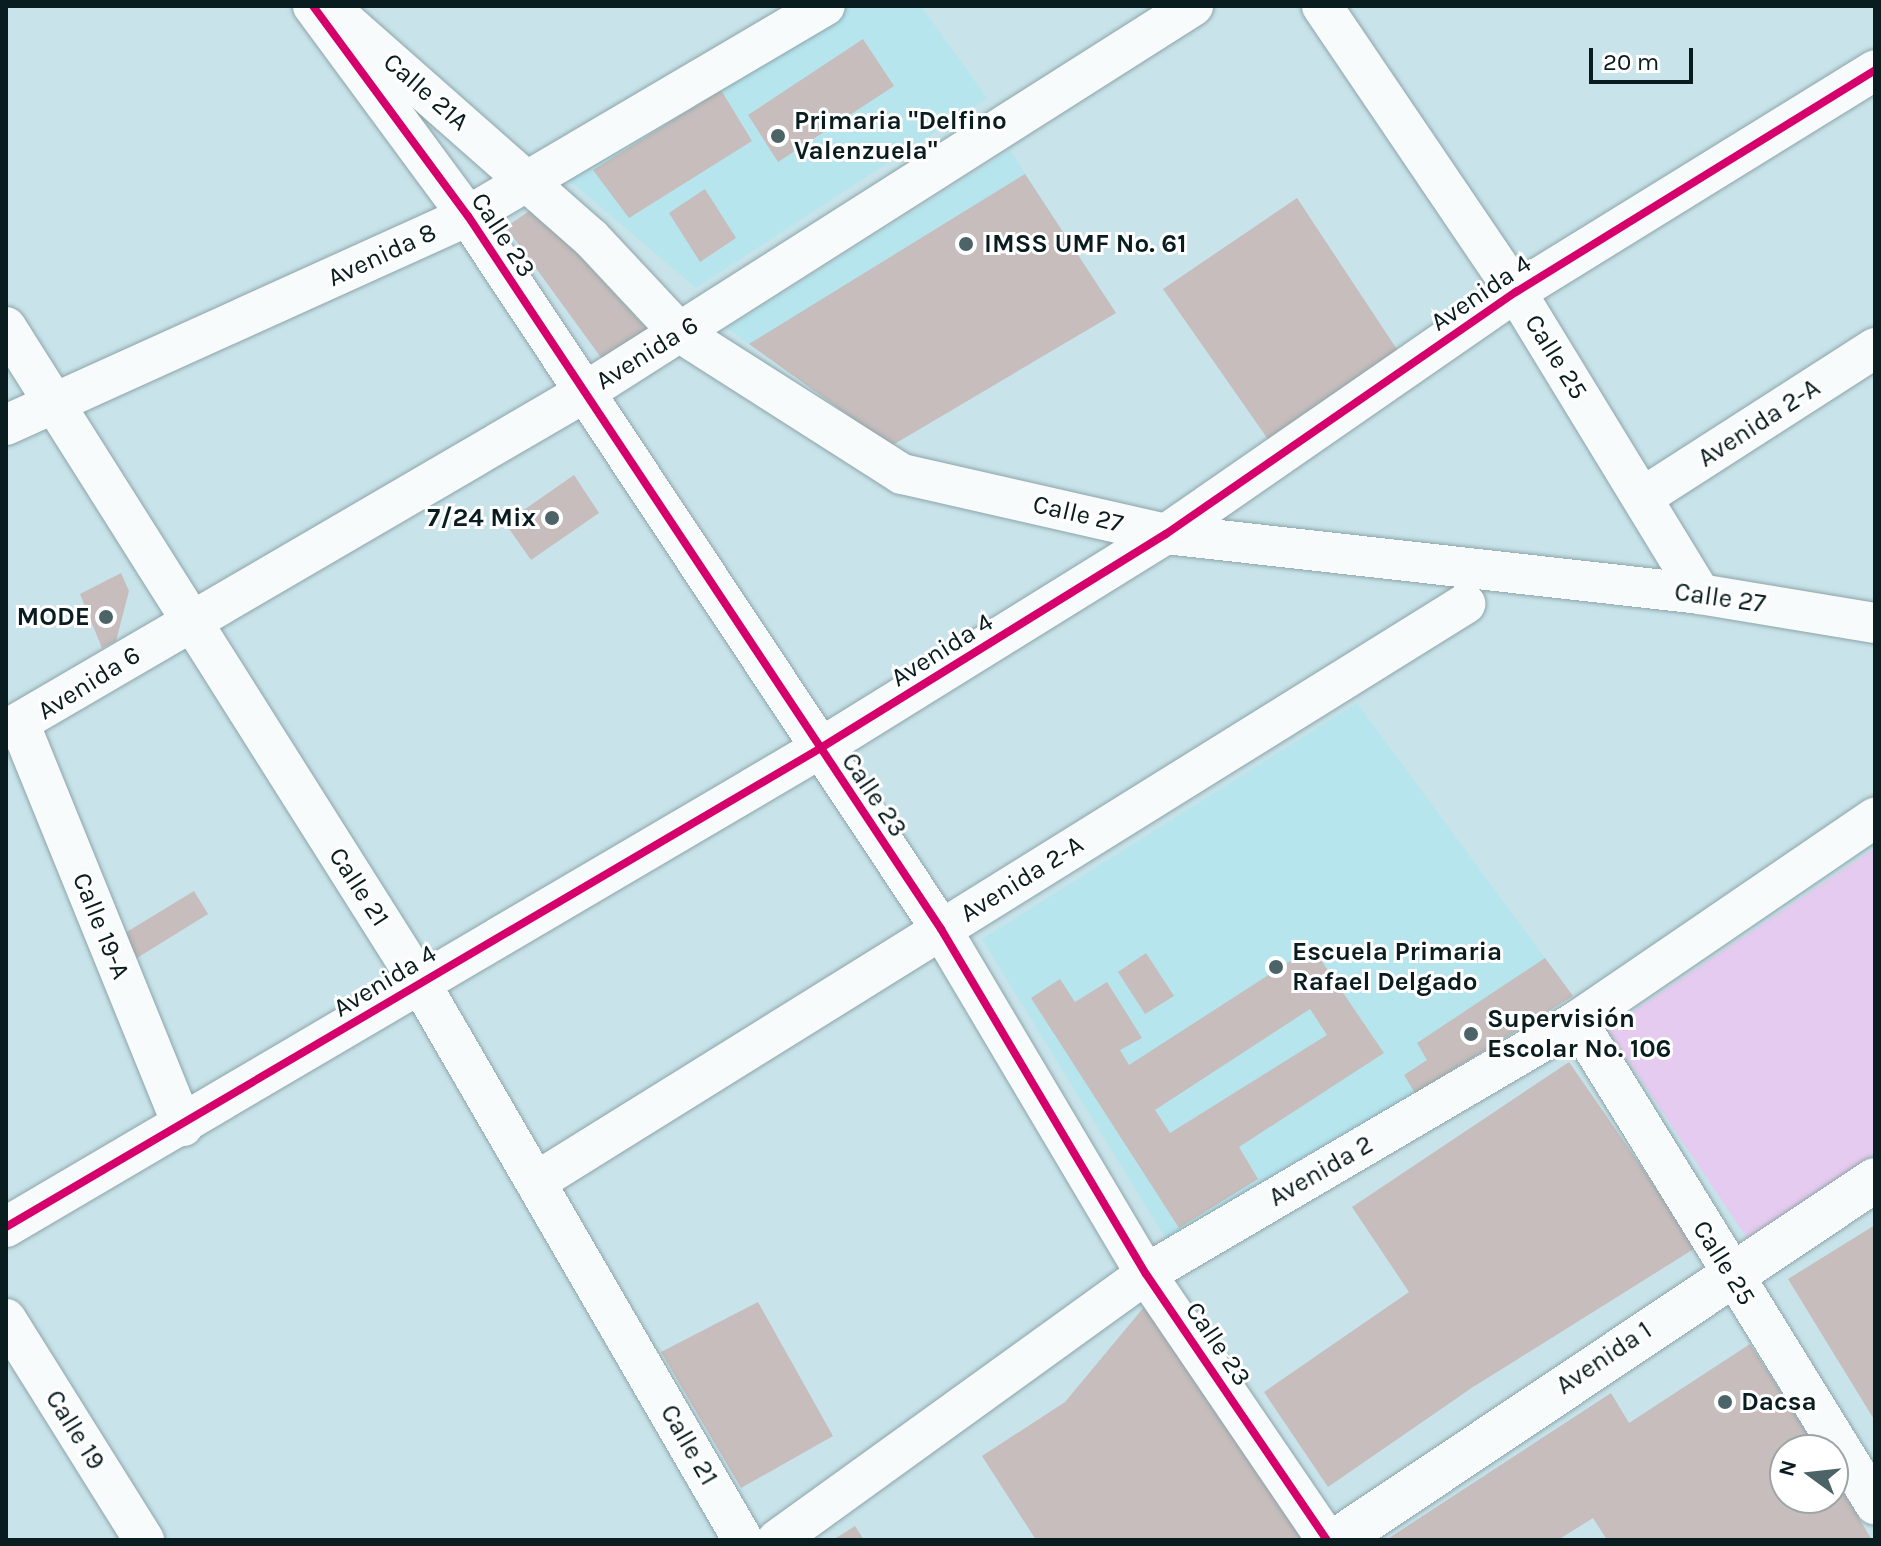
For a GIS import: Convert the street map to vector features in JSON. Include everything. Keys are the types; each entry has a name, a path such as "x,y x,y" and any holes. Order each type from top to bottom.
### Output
{"main road":[{"name":"Avenida 1","path":"1337,1540 1729,1273 1875,1180"}],"street":[{"name":"Calle 23","path":"313,6 468,216 582,394 941,929 1146,1274 1327,1540"},
{"name":"Calle 21A","path":"327,6 526,179"},
{"name":"Avenida 8","path":"6,425 468,216 526,179 825,6"},
{"name":"Avenida 6","path":"13,727 189,621 582,394 1193,6"},
{"name":"Calle 25","path":"1322,6 1516,292 1700,594"},
{"name":"Avenida 4","path":"6,1227 183,1126 819,749 1166,534 1516,292 1875,70"},
{"name":"Calle 27","path":"526,179 591,238 679,332 902,474 1166,534 1700,594 1875,623"},
{"name":"Calle 21","path":"6,327 52,406 420,983 539,1180 743,1540"},
{"name":"Avenida 2-A","path":"1643,497 1875,348"},
{"name":"Avenida 2-A","path":"539,1180 1465,604"},
{"name":"Calle 19-A","path":"13,727 183,1126"},
{"name":"Avenida 2","path":"777,1540 1146,1274 1577,1021 1875,818"},
{"name":"Calle 25","path":"1577,1021 1729,1273 1875,1504"},
{"name":"Calle 19","path":"6,1319 144,1540"}],"shaded area":[{"name":"Primaria \"Delfino Valenzuela\"","path":"851,6 921,6 987,98 696,288 563,175"},
{"name":"IMSS UMF No. 61","path":"1010,150 1116,313 891,446 727,328"},
{"name":"Escuela Primaria Rafael Delgado","path":"1357,703 1573,996 1169,1244 982,939"},
{"path":"1875,848 1875,1154 1747,1238 1607,1029"}],"building":[{"path":"863,39 894,86 778,162 748,115"},
{"path":"721,90 752,141 629,218 593,170"},
{"name":"IMSS UMF No. 61","path":"1025,174 1116,313 891,446 749,344"},
{"path":"705,189 736,238 700,262 669,213"},
{"path":"1297,198 1402,357 1272,445 1163,289"},
{"path":"535,207 649,331 605,363 506,227"},
{"name":"7/24 Mix","path":"574,475 599,513 531,560 505,523"},
{"name":"MODE","path":"121,573 129,591 116,641 102,648 80,594"},
{"path":"194,891 208,914 137,958 125,933"},
{"path":"1312,947 1384,1053 1239,1147 1258,1179 1179,1228 1031,998 1060,979 1075,1002 1107,982 1142,1038 1120,1050 1129,1065","holes":["1310,1009 1327,1035 1170,1133 1155,1110"]},
{"path":"1146,953 1174,996 1145,1014 1118,972"},
{"name":"Supervisión Escolar No. 106","path":"1545,958 1573,996 1415,1093 1404,1075 1427,1060 1417,1043"},
{"path":"1569,1062 1697,1247 1473,1387 1328,1487 1264,1392 1409,1292 1352,1207"},
{"path":"1875,1225 1875,1421 1788,1279"},
{"path":"1149,1301 1304,1540 1036,1540 982,1456 1065,1402"},
{"path":"758,1302 833,1436 741,1488 661,1352"},
{"path":"1750,1344 1809,1434 1769,1434 1769,1514 1849,1514 1849,1501 1872,1540 1607,1540 1593,1518 1558,1540 1386,1540 1611,1393 1629,1423"},
{"path":"855,1526 864,1540 833,1540"}],"cycle path":[{"path":"313,6 468,216 941,929 1146,1274 1327,1540"},
{"path":"6,1227 819,749 1166,534 1516,292 1875,70"}],"place":[{"name":"Primaria \"Delfino Valenzuela\"","path":"778,136"},
{"name":"IMSS UMF No. 61","path":"966,244"},
{"name":"7/24 Mix","path":"552,518"},
{"name":"MODE","path":"106,617"},
{"name":"Escuela Primaria Rafael Delgado","path":"1276,967"},
{"name":"Supervisión Escolar No. 106","path":"1471,1034"},
{"name":"Dacsa","path":"1725,1402"}]}
